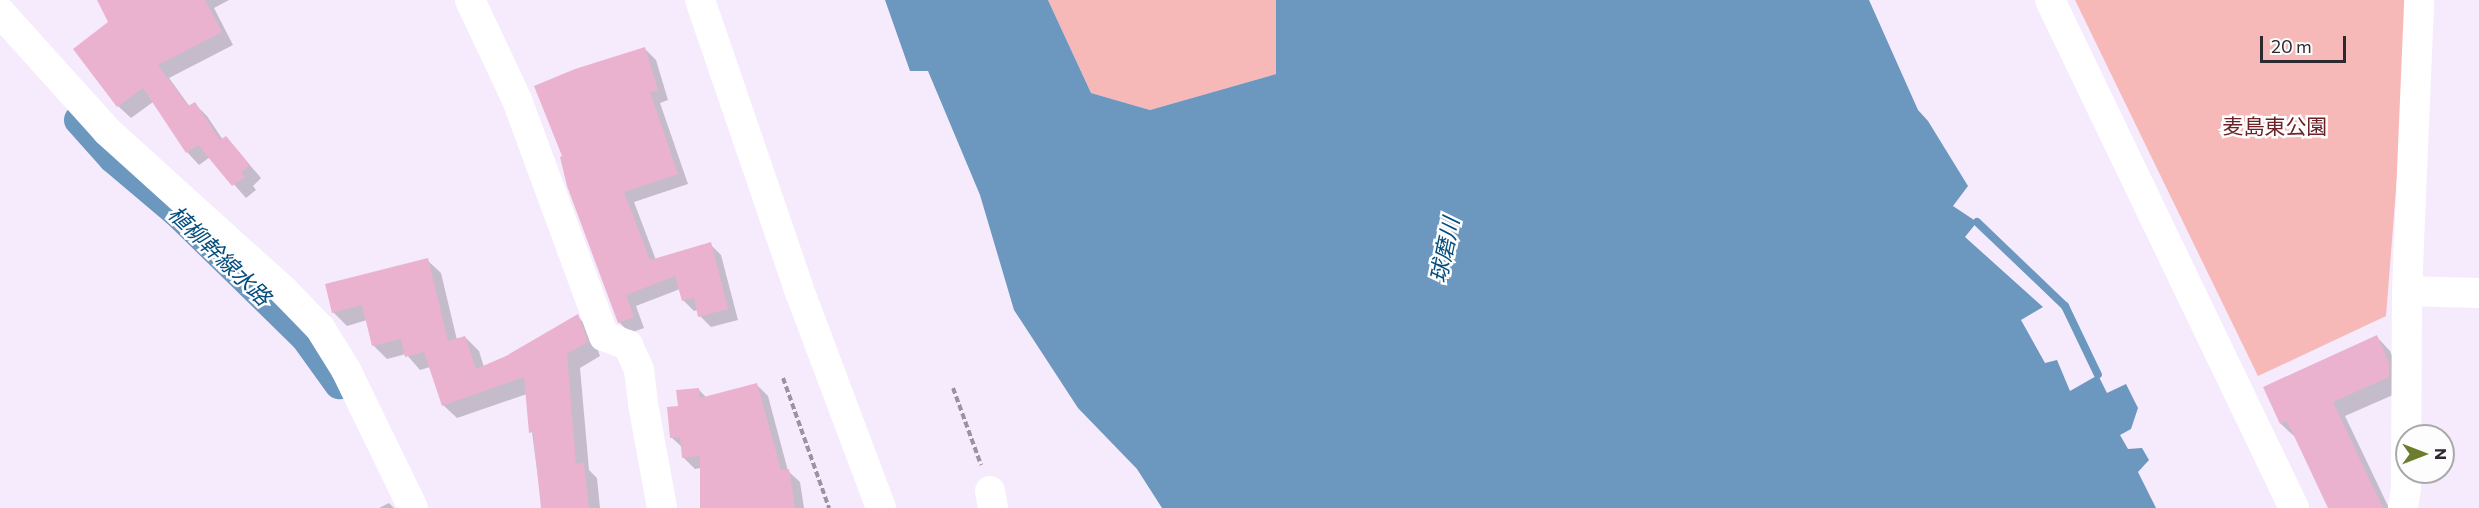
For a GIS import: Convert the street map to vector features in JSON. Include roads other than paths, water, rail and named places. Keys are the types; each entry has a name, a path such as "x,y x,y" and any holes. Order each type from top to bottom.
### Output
{"street":[{"path":"470,0 517,100 604,336 628,345 639,370 662,508"},
{"path":"700,0 798,287 881,508"},
{"path":"2050,0 2225,360 2294,508"},
{"path":"2403,508 2406,488 2407,291 2419,0"},
{"path":"0,12 107,131 284,291 320,328 346,370 413,508"},
{"path":"2407,291 2479,293"}],"water":[{"name":"球磨川","path":"885,0 1048,0 1091,93 1150,110 1276,74 1276,0 1869,0 1918,110 1928,121 1968,186 1953,206 1977,222 1965,237 2043,307 2021,320 2045,363 2057,360 2070,391 2098,375 2107,393 2126,384 2138,408 2131,429 2120,435 2128,449 2142,448 2149,460 2138,472 2156,508 1162,508 1137,469 1078,408 1014,310 980,195 928,71 910,71"}],"waterway":[{"name":"植柳幹線水路","path":"79,120 113,158 177,212 306,338 339,384"},
{"path":"1977,222 2065,306 2098,375"}],"park label":[{"name":"麦島東公園","path":"2275,126"}]}
